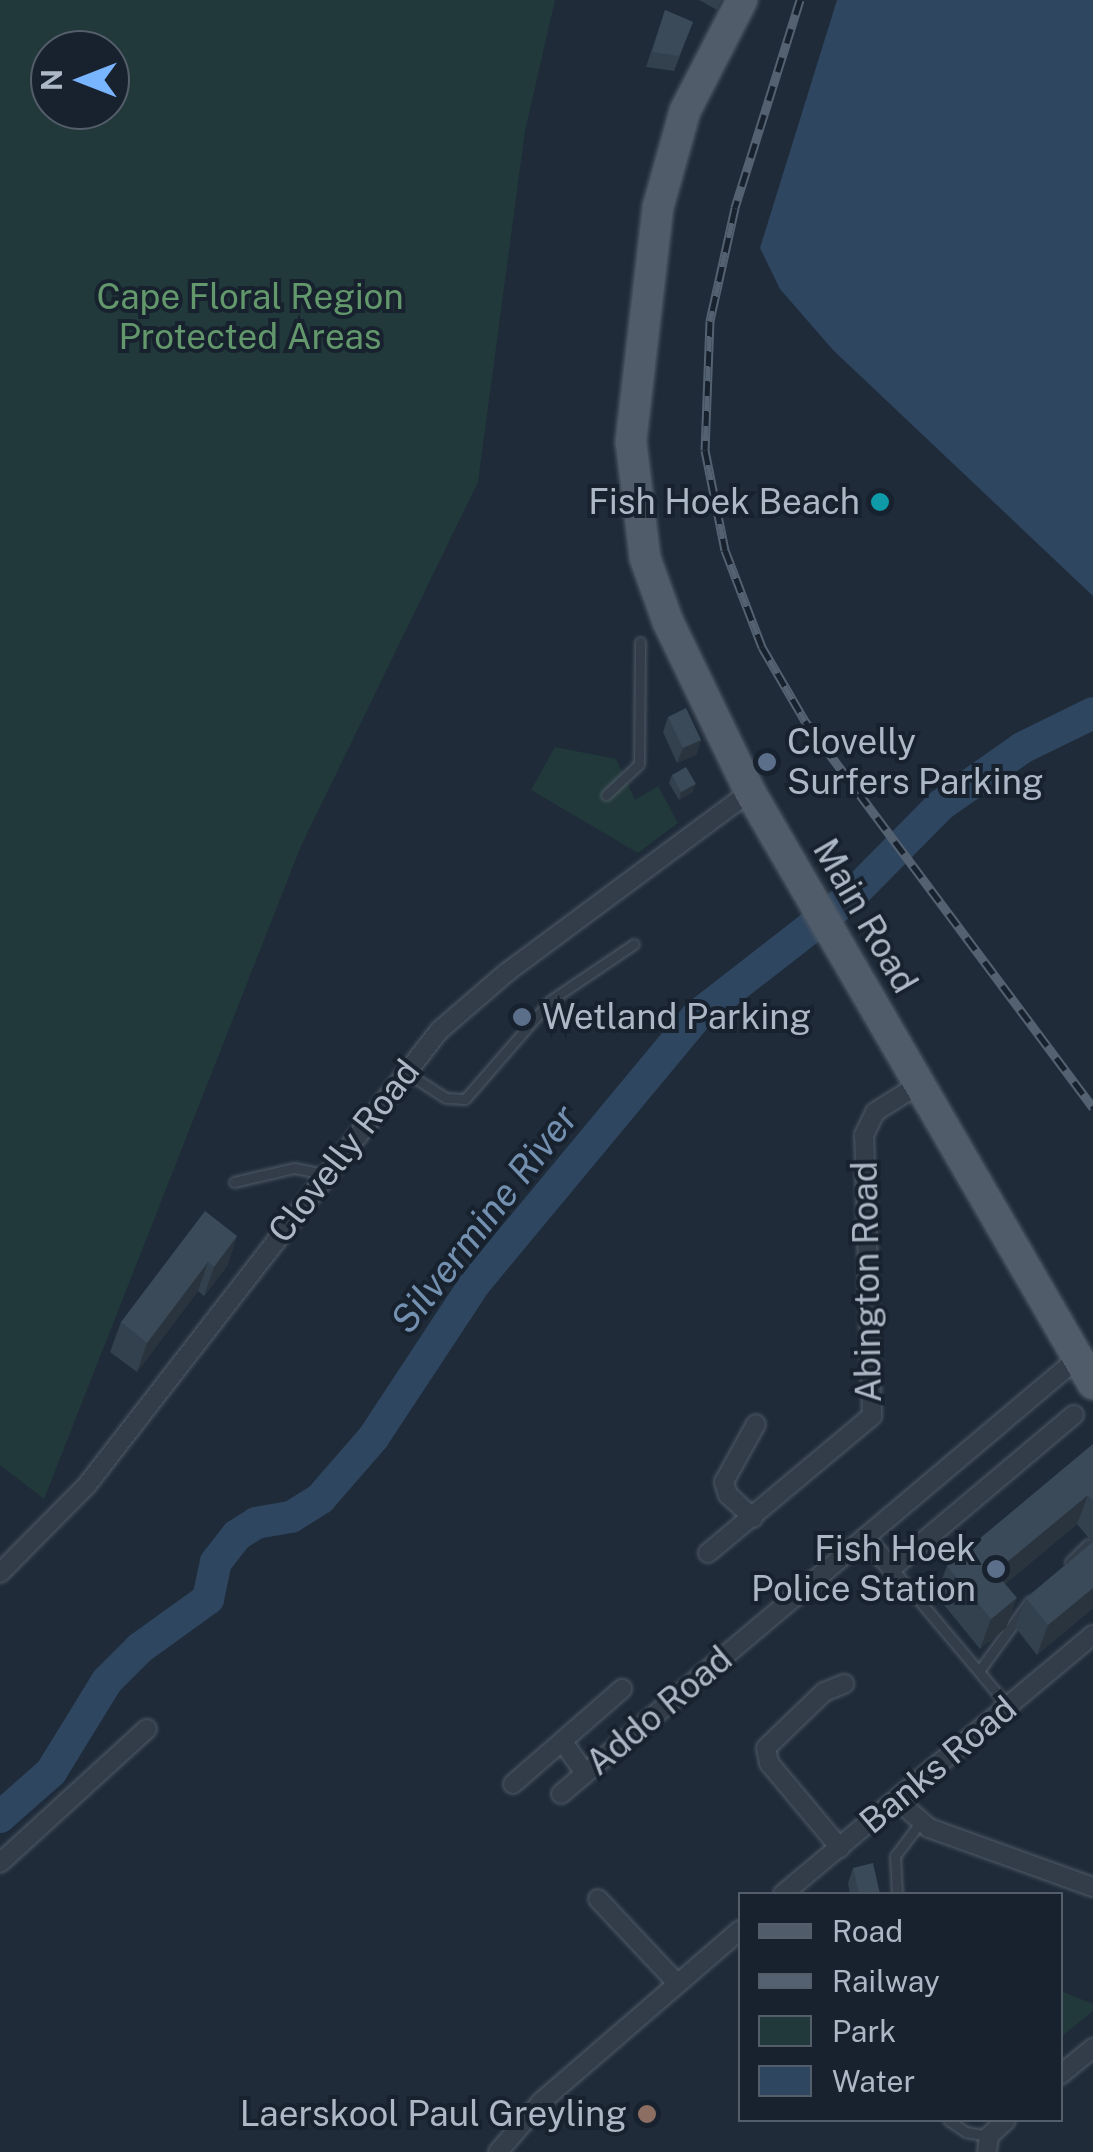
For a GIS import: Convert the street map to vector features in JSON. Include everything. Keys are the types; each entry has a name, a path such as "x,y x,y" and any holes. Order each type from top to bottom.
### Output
{"main road":[{"name":"Main Road","path":"742,0 685,111 665,171 630,442 636,516 651,578 750,792 1086,1371"}],"street":[{"name":"Clovelly Road","path":"0,1573 87,1485 404,1071 506,973 750,792"},
{"name":"Abington Road","path":"753,1518 852,1438 873,1411 864,1135 875,1112 918,1085"},
{"name":"Addo Road","path":"561,1794 864,1538 1086,1371"},
{"path":"864,1538 892,1568 1074,1415"},
{"path":"708,1554 753,1518 728,1496 724,1482 756,1424"},
{"name":"Banks Road","path":"785,1892 1093,1634"},
{"path":"840,1848 769,1763 766,1748 824,1692 844,1684"},
{"path":"513,1784 622,1689"},
{"path":"0,1863 147,1729"},
{"path":"562,1742 585,1773"},
{"path":"897,1800 920,1823 1093,1887"},
{"path":"598,1899 677,1983"},
{"path":"498,2152 542,2100 738,1932"},
{"path":"1063,2072 1093,2048"},
{"path":"988,2144 1004,2122"}],"lane":[{"path":"606,795 639,764 640,642"},
{"path":"404,1071 446,1098 465,1099 552,1000 634,944"},
{"path":"234,1182 294,1168 326,1174"},
{"path":"1064,1568 1088,1544"},
{"path":"892,1568 1008,1706"},
{"path":"978,1670 1014,1616 1040,1590"},
{"path":"897,1892 895,1856 920,1823"},
{"path":"951,2122 988,2144"}],"green space":[{"name":"Cape Floral Region Protected Areas","path":"0,0 555,0 525,131 478,482 301,846 44,1499 0,1465"},
{"path":"555,747 616,759 635,800 658,786 678,823 638,853 531,790"},
{"path":"1063,1992 1093,2004 1093,2011 1063,2035"}],"water":[{"path":"837,0 1093,0 1093,596 833,350 780,289 760,248"}],"building":[{"path":"665,10 693,22 679,56 652,52"},
{"path":"686,708 701,740 683,748 668,717"},
{"path":"686,767 696,784 681,792 672,775"},
{"path":"205,1211 237,1236 214,1267 208,1262 147,1343 121,1322"},
{"path":"1093,1444 1093,1501 1088,1495 995,1572 1017,1598 991,1619 947,1566"},
{"path":"1093,1542 1093,1588 1048,1625 1026,1598"},
{"path":"873,1863 880,1892 859,1892 853,1868"}],"waterway":[{"name":"Silvermine River","path":"0,1817 51,1772 107,1681 140,1648 208,1599 216,1562 237,1535 256,1523 291,1517 320,1499 373,1438 476,1282 697,1016 850,897 941,805 1022,748 1093,713"}],"railway":[{"path":"800,0 735,208 710,321 705,450 725,550 762,647 805,721 1093,1108"}],"place":[{"name":"Fish Hoek Beach","path":"880,502"},
{"name":"Clovelly Surfers Parking","path":"767,762"},
{"name":"Wetland Parking","path":"522,1017"},
{"name":"Fish Hoek Police Station","path":"996,1569"},
{"name":"Laerskool Paul Greyling","path":"647,2114"}]}
